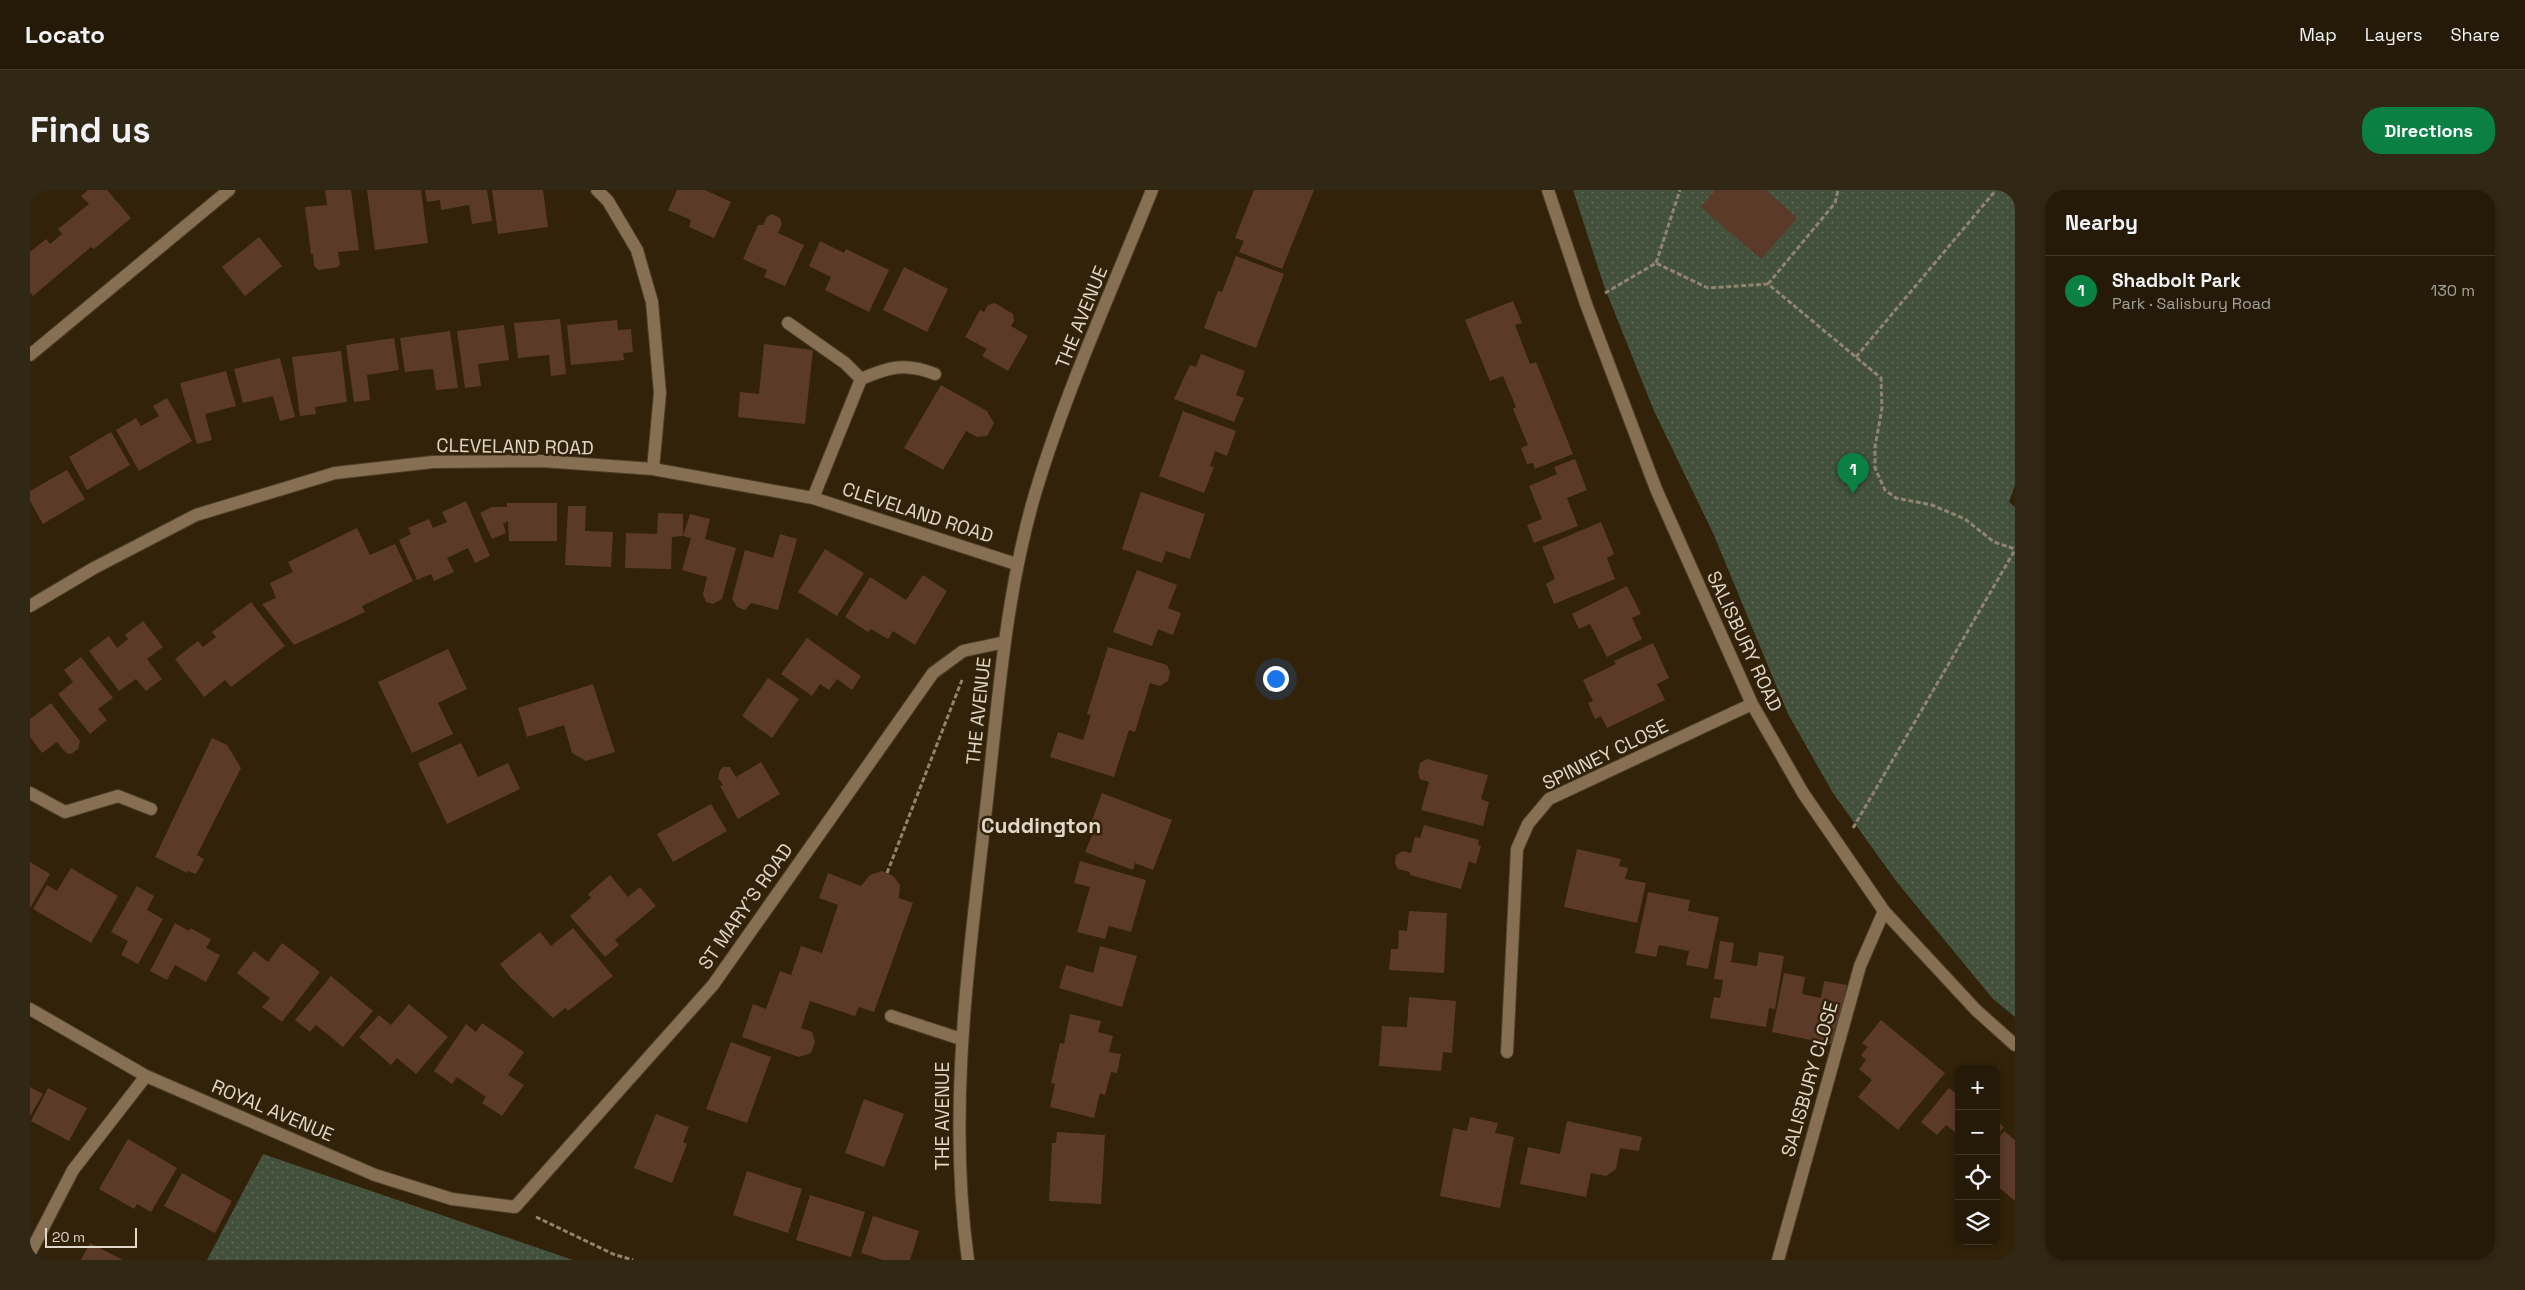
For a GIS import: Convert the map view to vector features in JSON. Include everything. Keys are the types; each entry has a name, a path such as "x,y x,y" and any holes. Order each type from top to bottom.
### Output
{"street":[{"path":"30,355 229,190"},
{"path":"597,190 608,201 637,250 652,302 660,393 653,469"},
{"name":"THE AVENUE","path":"968,1260 962,1221 959,1109 960,1039 1005,642 1016,564 1036,492 1062,414 1152,190"},
{"name":"SALISBURY ROAD","path":"1548,190 1586,304 1656,489 1752,704 1803,792 1884,911 1976,1010 2015,1045"},
{"path":"788,323 845,363 861,379"},
{"path":"813,498 861,379 890,367 923,370 934,374"},
{"name":"CLEVELAND ROAD","path":"30,606 94,568 196,515 335,473 433,462 542,461 653,469 813,498 1016,564"},
{"name":"ST MARY'S ROAD","path":"515,1207 713,984 933,673 963,651 1005,642"},
{"name":"SPINNEY CLOSE","path":"1507,1052 1517,849 1528,824 1549,799 1752,704"},
{"path":"30,793 65,812 118,796 151,810"},
{"name":"SALISBURY CLOSE","path":"1778,1260 1860,966 1884,911"},
{"name":"ROYAL AVENUE","path":"30,1009 146,1076 375,1175 452,1199 515,1207"},
{"path":"891,1016 960,1039"},
{"path":"30,1253 73,1170 146,1076"}],"path":[{"path":"1586,304 1656,263 1680,190"},
{"path":"1768,284 1834,203 1838,190"},
{"path":"1856,357 1996,190"},
{"path":"1656,263 1708,288 1768,284 1881,378 1882,408 1875,447 1875,468 1885,490 1896,498 1932,505 1965,519 1994,542 2015,549 1842,848"},
{"path":"887,873 967,670 972,649"},
{"path":"515,1207 613,1254 633,1260"}],"green space":[{"path":"1573,190 2015,190 2015,485 2009,502 2015,507 2015,1017 1993,999 1896,881 1833,793 1788,714 1713,533 1654,411 1604,286"},
{"path":"263,1154 573,1260 207,1260"}],"building":[{"path":"88,190 107,190 131,218 94,249 91,247 33,296 30,292 30,252 46,239 50,244 62,234 58,229 89,204 81,196"},
{"path":"325,190 351,190 359,250 338,252 340,264 338,267 319,270 314,266 313,254 311,254 305,207 327,205"},
{"path":"367,190 421,190 428,243 375,250"},
{"path":"425,190 487,190 492,221 472,224 469,205 441,210 440,200 427,202"},
{"path":"492,190 543,190 548,227 498,234"},
{"path":"677,190 705,190 731,202 714,238 689,227 691,220 668,210"},
{"path":"1254,190 1314,190 1282,269 1239,252 1244,241 1235,238"},
{"path":"1712,190 1766,190 1797,218 1761,259 1701,207 1714,191"},
{"path":"772,214 780,218 782,224 778,233 804,245 785,286 764,277 767,270 743,259 758,225 763,225 767,217"},
{"path":"259,237 282,266 245,296 222,267"},
{"path":"820,241 844,253 846,249 889,270 869,312 825,290 831,277 809,266"},
{"path":"1236,256 1284,274 1256,348 1204,328 1218,291 1222,292"},
{"path":"904,267 948,289 927,332 883,310"},
{"path":"1513,301 1522,323 1515,325 1530,364 1536,362 1573,454 1535,469 1533,463 1527,464 1521,448 1528,445 1513,409 1516,407 1503,376 1490,381 1465,320"},
{"path":"995,303 1013,314 1014,321 1011,326 1028,336 1008,371 982,356 987,349 965,337 980,310 984,312 988,305"},
{"path":"560,319 566,374 551,376 549,355 518,358 514,323"},
{"path":"617,320 618,330 631,329 633,352 623,353 624,360 571,365 567,325"},
{"path":"504,325 509,360 478,364 481,386 465,388 457,331"},
{"path":"450,331 458,388 436,390 433,369 405,372 400,338"},
{"path":"394,338 399,370 367,375 370,400 354,402 346,345"},
{"path":"764,344 813,350 805,424 738,417 740,392 759,394"},
{"path":"341,351 347,402 315,407 316,414 300,416 292,357"},
{"path":"1201,354 1245,371 1236,395 1244,398 1234,422 1174,399 1190,365 1196,367"},
{"path":"280,358 295,417 280,421 273,396 243,403 234,369"},
{"path":"226,371 236,406 205,414 212,440 197,444 180,383"},
{"path":"941,385 987,411 994,423 987,436 977,437 966,431 943,470 904,448"},
{"path":"167,398 192,441 139,471 116,430 136,418 141,426 159,416 153,406"},
{"path":"1183,411 1236,431 1227,456 1215,451 1210,466 1214,467 1204,493 1159,476"},
{"path":"111,432 130,465 87,490 69,457"},
{"path":"1575,459 1587,490 1567,498 1578,526 1534,543 1527,525 1542,519 1529,486 1557,474 1554,467"},
{"path":"67,470 85,499 43,524 30,501 30,491"},
{"path":"1141,492 1205,514 1190,559 1166,551 1162,563 1122,549"},
{"path":"466,501 490,556 475,563 468,548 447,558 454,572 434,581 431,574 417,580 399,540 411,534 408,528 429,519 433,528 447,522 442,512"},
{"path":"507,503 557,503 557,541 509,541 508,521 503,524 506,533 492,539 480,513 492,507 507,507"},
{"path":"568,506 586,506 585,531 613,532 611,567 565,565"},
{"path":"658,513 683,514 683,536 672,537 671,569 625,568 626,533 657,534"},
{"path":"690,514 710,519 705,539 736,548 722,599 713,604 706,602 703,594 707,577 682,570 691,538 683,536"},
{"path":"1601,522 1614,554 1607,558 1615,579 1554,604 1546,584 1555,579 1542,547"},
{"path":"357,528 370,555 395,544 413,581 362,606 365,612 294,645 262,604 276,598 270,583 293,572 288,562"},
{"path":"780,534 797,539 778,610 751,603 745,610 737,607 732,599 745,550 773,558"},
{"path":"825,549 864,573 837,616 798,592"},
{"path":"1137,570 1177,585 1168,608 1181,613 1173,635 1158,629 1152,646 1113,632"},
{"path":"923,575 947,591 915,645 893,631 888,639 871,629 868,632 845,617 870,577 906,600"},
{"path":"1627,586 1641,614 1632,618 1642,639 1607,657 1590,624 1579,629 1572,614"},
{"path":"251,602 285,646 231,687 225,680 204,697 175,659 198,641 203,647 216,637 212,632"},
{"path":"143,621 163,647 147,659 162,679 146,691 136,679 119,691 89,651 109,636 117,648 128,639 125,635"},
{"path":"807,638 861,676 852,690 837,679 829,690 820,684 812,696 781,674"},
{"path":"1653,643 1669,678 1657,684 1665,700 1607,728 1601,716 1595,719 1588,703 1593,701 1583,680 1616,664 1614,661"},
{"path":"1108,647 1167,665 1170,672 1168,681 1160,686 1150,683 1135,732 1129,730 1114,777 1050,757 1058,732 1083,740 1091,715 1087,714"},
{"path":"448,649 467,689 438,703 453,734 412,753 378,682"},
{"path":"81,657 113,698 98,709 107,720 90,734 58,694 73,682 64,670"},
{"path":"768,678 799,699 772,738 742,716"},
{"path":"593,684 615,752 586,761 572,753 564,725 527,737 518,708"},
{"path":"51,703 80,741 78,749 71,754 66,753 57,742 42,753 30,737 30,719"},
{"path":"212,738 227,745 241,768 197,855 204,859 196,874 188,871 187,873 155,857"},
{"path":"461,743 478,777 508,763 520,789 447,824 418,763"},
{"path":"1427,759 1488,775 1481,799 1489,802 1483,826 1421,810 1429,782 1420,779 1418,773 1420,763"},
{"path":"761,762 780,794 738,819 720,786 723,785 718,778 720,770 723,767 730,767 736,777"},
{"path":"1102,793 1172,820 1153,870 1135,863 1133,870 1085,852 1093,833 1088,831"},
{"path":"711,804 727,831 673,862 657,834"},
{"path":"1424,825 1479,840 1478,845 1481,846 1476,864 1469,861 1461,889 1410,875 1410,872 1398,869 1395,863 1396,855 1403,851 1411,853 1415,837 1420,838"},
{"path":"1577,849 1621,859 1619,866 1628,868 1625,879 1646,883 1637,923 1564,907"},
{"path":"1080,861 1146,880 1131,932 1109,926 1105,939 1077,932 1090,887 1074,883"},
{"path":"30,862 50,874 30,908"},
{"path":"71,868 118,896 91,943 33,909 47,885 57,891"},
{"path":"882,871 893,876 900,885 899,898 913,903 874,1012 859,1007 855,1016 810,1001 801,1028 812,1032 815,1042 811,1053 799,1057 742,1037 753,1004 766,1009 780,971 791,975 801,946 822,953 838,905 819,898 828,873 861,886 870,875"},
{"path":"610,875 628,897 640,887 656,906 615,940 619,945 605,957 570,916 591,898 588,894"},
{"path":"137,886 154,896 147,910 163,919 138,964 121,955 128,941 111,932"},
{"path":"1648,892 1690,900 1688,911 1719,917 1708,969 1686,965 1689,951 1659,945 1656,957 1635,953"},
{"path":"1409,911 1447,913 1444,973 1389,970 1391,949 1398,949 1399,930 1407,931"},
{"path":"175,923 189,931 190,928 211,939 206,948 220,955 206,982 175,965 167,980 150,971"},
{"path":"573,928 613,976 568,1011 565,1008 553,1018 511,978 500,964 540,932 551,946"},
{"path":"1720,941 1734,943 1731,962 1757,966 1759,952 1784,956 1775,1009 1769,1008 1766,1027 1710,1018 1714,997 1720,998 1723,980 1714,979"},
{"path":"282,943 320,972 282,1022 262,1007 270,998 237,973 254,951 268,962"},
{"path":"1100,946 1137,956 1122,1007 1059,988 1066,965 1093,973"},
{"path":"1784,973 1805,977 1802,994 1821,998 1824,981 1847,985 1835,1045 1772,1032"},
{"path":"331,976 373,1011 343,1047 316,1025 310,1032 295,1020"},
{"path":"1409,997 1456,1001 1452,1053 1443,1052 1441,1071 1379,1066 1382,1026 1407,1027"},
{"path":"409,1004 448,1037 416,1074 397,1058 391,1065 359,1037 379,1015 391,1025"},
{"path":"1070,1014 1101,1021 1098,1032 1113,1036 1109,1052 1121,1054 1117,1073 1111,1072 1105,1095 1100,1093 1094,1118 1050,1107 1055,1084 1051,1083 1060,1043 1064,1044"},
{"path":"1881,1020 1945,1073 1898,1130 1858,1097 1872,1080 1859,1069 1866,1060 1861,1055 1868,1047 1862,1043"},
{"path":"482,1023 524,1052 508,1075 524,1085 502,1116 482,1103 486,1097 457,1077 452,1084 434,1071 466,1024 476,1032"},
{"path":"731,1042 771,1057 747,1123 706,1109"},
{"path":"30,1087 43,1094 30,1116"},
{"path":"48,1088 87,1108 69,1141 31,1121"},
{"path":"1949,1088 1955,1093 1955,1132 1946,1125 1937,1135 1921,1122"},
{"path":"864,1099 904,1114 884,1167 845,1153"},
{"path":"656,1114 689,1127 683,1142 687,1144 672,1183 634,1168"},
{"path":"1470,1117 1498,1123 1495,1133 1514,1137 1500,1208 1440,1196 1453,1128 1467,1131"},
{"path":"1567,1121 1642,1137 1639,1151 1620,1148 1616,1169 1606,1176 1591,1173 1586,1197 1520,1184 1528,1147 1560,1154"},
{"path":"2000,1124 2004,1127 2000,1132"},
{"path":"2004,1131 2015,1140 2015,1201 2000,1188 2000,1136"},
{"path":"1057,1132 1105,1135 1101,1204 1049,1201 1052,1143 1056,1143"},
{"path":"128,1139 177,1168 151,1212 137,1204 134,1209 99,1189"},
{"path":"747,1171 802,1189 788,1233 733,1215"},
{"path":"182,1173 232,1201 215,1233 164,1206"},
{"path":"810,1195 865,1212 851,1257 796,1240"},
{"path":"873,1216 919,1231 910,1260 883,1260 861,1253"},
{"path":"90,1243 123,1260 81,1260"}],"place":[{"name":"Shadbolt Park","path":"1853,494"}],"district":[{"name":"Cuddington","path":"1041,826"}]}
